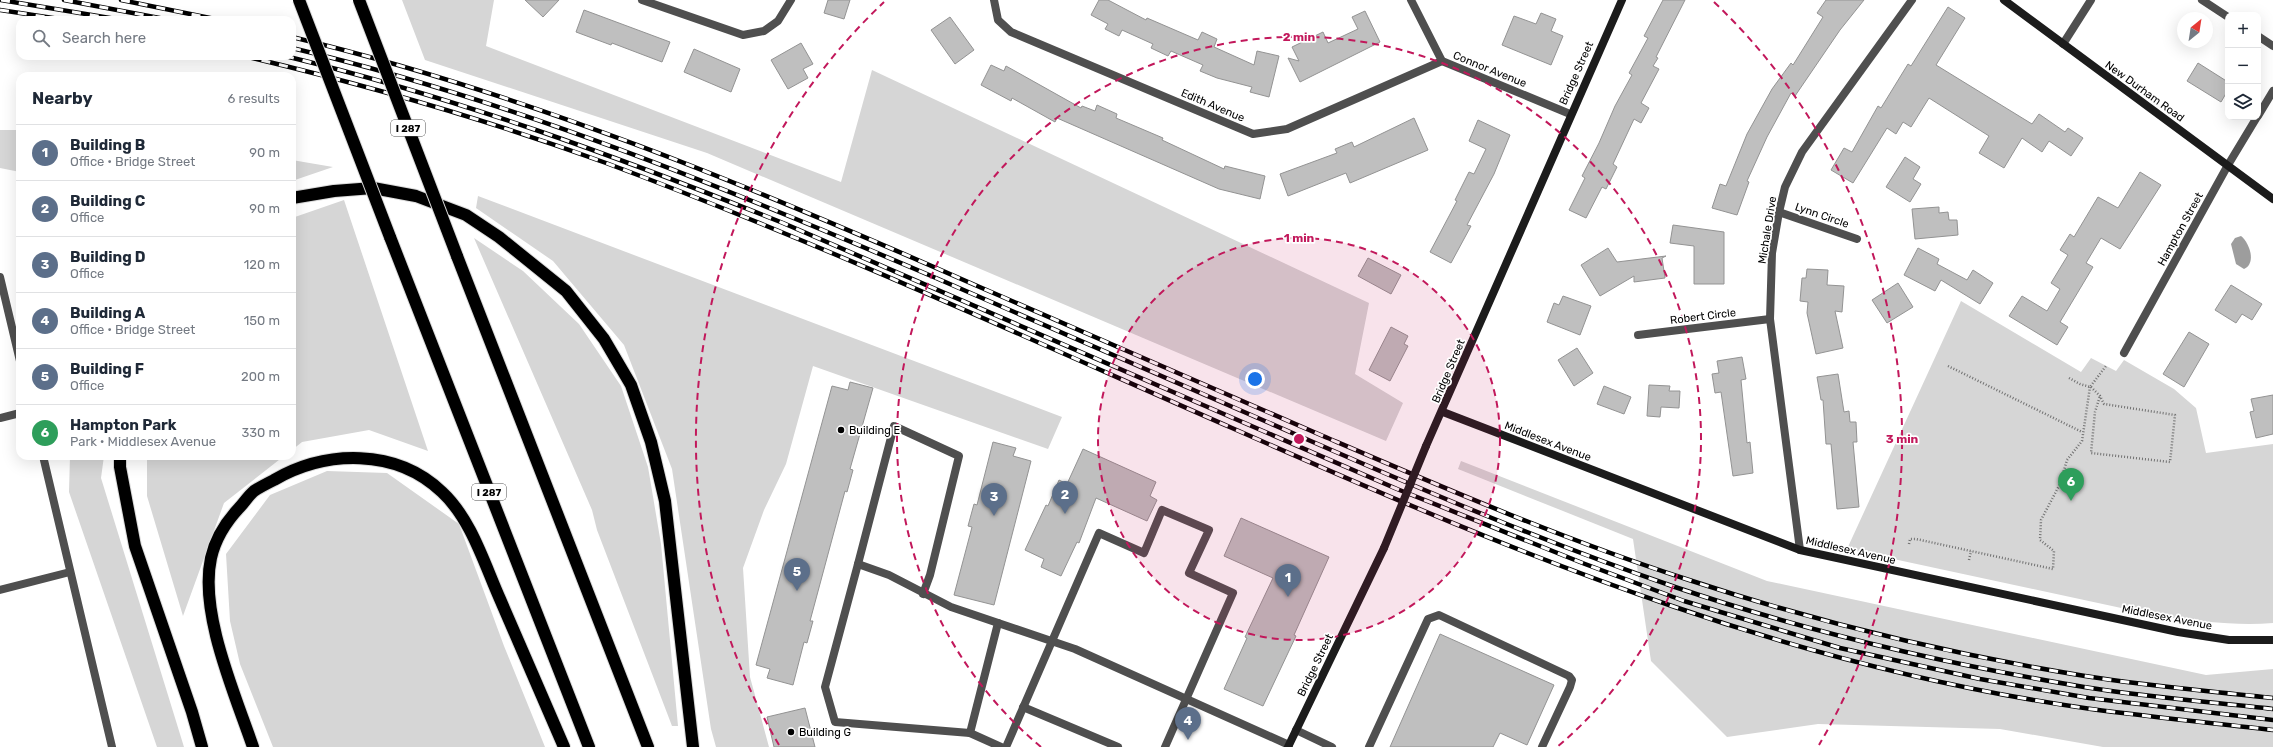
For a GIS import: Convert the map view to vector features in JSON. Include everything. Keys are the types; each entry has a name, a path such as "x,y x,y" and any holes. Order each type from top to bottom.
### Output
{"highway":[{"name":"I 287","path":"299,0 589,747"},
{"name":"I 287","path":"359,0 648,747"},
{"path":"296,197 334,191 373,188 416,196 466,214 499,237 566,291 604,339 631,385 651,442 665,501 693,747"},
{"path":"253,747 222,658 208,593 211,557 226,522 254,491 289,471 308,464 348,458 370,458 401,466 442,491 458,511 477,547 564,747"},
{"path":"120,460 120,467 135,546 192,712 202,747"}],"street":[{"path":"642,0 743,35 764,30 778,21 791,0"},
{"name":"Edith Avenue","path":"994,0 998,20 1011,32 1253,134 1287,129 1442,61"},
{"name":"Connor Avenue","path":"1411,0 1442,61 1570,114"},
{"name":"Bridge Street","path":"1288,746 1384,548 1426,446 1443,412 1570,114 1622,0"},
{"name":"Michale Drive","path":"1800,550 1770,319 1772,253 1779,212 1785,187 1802,152 1912,0"},
{"name":"New Durham Road","path":"2004,0 2273,199"},
{"path":"2063,44 2091,0"},
{"path":"2202,0 2225,15"},
{"path":"2261,38 2273,46"},
{"name":"Hampton Street","path":"2261,111 2273,91"},
{"name":"Hampton Street","path":"2124,353 2228,165 2256,120"},
{"name":"Lynn Circle","path":"1779,212 1857,239"},
{"path":"0,277 16,344"},
{"name":"Robert Circle","path":"1638,335 1770,319"},
{"name":"Middlesex Avenue","path":"1443,412 1800,550 2178,632 2229,640 2273,640"},
{"path":"0,418 16,414"},
{"path":"923,594 930,575 959,456 894,426 826,687 835,722 970,733 1001,747"},
{"path":"44,460 112,747"},
{"path":"1006,747 1051,639 1099,533 1144,553 1162,510 1209,530 1189,573 1233,593 1188,698 1165,747"},
{"path":"858,564 888,575 923,594 998,623 1051,639 1188,698 1288,746"},
{"path":"0,590 70,572"},
{"path":"1369,747 1428,619 1439,615 1569,676 1572,680 1570,687 1542,747"},
{"path":"970,733 998,623"},
{"path":"1023,707 1118,747"},
{"path":"1296,730 1332,747"}],"path":[{"path":"1948,366 2082,432"},
{"path":"1909,544 1910,539 1916,539 2053,570 2054,551 2040,540 2039,527 2060,484 2068,460 2082,441 2082,432 2090,387 2106,366"},
{"path":"2069,378 2090,387 2100,396 2104,404 2175,415 2170,462 2091,453 2095,412 2100,396"},
{"path":"1969,560 1971,551"}],"shaded area":[{"path":"402,0 494,0 486,46 841,182 872,70 1369,303 1355,374 1403,403 1386,441 707,153 425,60"},
{"path":"0,130 16,130 16,171 0,168"},
{"path":"296,161 333,167 296,180"},
{"path":"478,196 1062,417 1048,449 813,366 786,464 764,510 743,568 750,677 769,747 716,747 711,729 672,469 624,345 553,261 476,208"},
{"path":"344,200 428,451 369,430 302,442 296,447 296,217"},
{"path":"2241,236 2249,247 2251,258 2248,266 2244,269 2236,264 2231,244 2235,238"},
{"path":"474,238 523,271 579,324 621,386 648,467 661,544 678,726 672,726 597,530 592,510"},
{"path":"1961,301 2081,372 2091,358 2116,371 2124,360 2174,389 2196,408 2206,453 2273,444 2273,623 2232,623 2163,617 1847,549"},
{"path":"70,460 103,460 101,478 184,747 157,747 69,492"},
{"path":"147,460 279,460 224,503 183,616 147,496"},
{"path":"1461,461 1767,581 2206,675 2273,669 2273,747 2103,747 2000,729 1818,724 1727,737 1651,661 1633,539 1458,469"},
{"path":"327,471 387,473 459,524 504,646 545,747 273,747 240,664 230,621 226,554 270,495"}],"building":[{"path":"525,0 559,0 543,17"},
{"path":"828,0 850,0 844,19 824,13"},
{"path":"1099,0 1108,0 1146,20 1147,18 1198,40 1202,32 1217,39 1214,47 1254,65 1257,51 1279,56 1269,97 1250,92 1252,87 1217,78 1200,71 1203,65 1171,51 1168,56 1151,48 1153,44 1122,30 1119,36 1105,29 1108,24 1091,15"},
{"path":"1663,0 1685,0 1656,57 1658,58 1653,66 1659,69 1641,103 1649,108 1641,123 1634,119 1613,164 1617,167 1606,189 1602,187 1586,218 1569,210 1585,178 1582,176 1599,143 1615,106 1632,75 1629,73 1648,38 1644,36"},
{"path":"1826,0 1864,0 1840,30 1795,96 1791,93 1767,137 1747,181 1749,182 1737,215 1712,208 1720,184 1726,186 1747,134 1772,89 1791,63 1793,65 1823,17 1817,13"},
{"path":"1948,7 1965,18 1936,65 2032,124 2039,114 2065,132 2068,128 2083,138 2071,156 2049,141 2042,152 2022,138 2004,168 1979,153 1989,136 1929,98 1911,127 1903,122 1896,134 1887,128 1853,183 1831,170 1844,148 1852,152 1878,106 1881,108 1908,64 1911,66"},
{"path":"584,10 670,42 662,62 612,43 611,45 576,32"},
{"path":"1365,11 1380,42 1300,82 1288,58 1299,61 1292,47 1323,32 1328,43 1358,29 1352,17"},
{"path":"1541,13 1556,19 1551,31 1563,36 1551,65 1502,45 1514,16 1536,24"},
{"path":"950,17 974,50 955,64 931,30"},
{"path":"801,43 813,64 803,69 808,78 788,89 771,60"},
{"path":"694,49 740,69 731,92 684,72"},
{"path":"2198,63 2225,80 2225,95 2221,102 2187,81"},
{"path":"991,65 1004,71 1006,66 1081,108 1082,106 1095,111 1097,105 1117,114 1116,118 1163,138 1162,140 1224,169 1225,166 1265,176 1260,199 1219,189 1057,118 1055,122 1012,98 1011,101 981,85"},
{"path":"1414,118 1428,150 1350,183 1346,173 1288,196 1280,174 1337,153 1335,149 1352,142 1354,147"},
{"path":"1478,120 1510,135 1494,174 1467,225 1471,226 1451,263 1430,252 1457,201 1455,200 1469,172 1474,174 1486,149 1469,141"},
{"path":"1905,157 1920,167 1913,179 1921,184 1910,202 1886,187"},
{"path":"2140,172 2161,185 2120,249 2101,238 2086,263 2093,267 2060,322 2068,327 2057,345 2009,316 2022,296 2047,311 2060,289 2051,283 2068,255 2060,250 2070,234 2074,237 2098,197 2118,208"},
{"path":"1939,207 1939,213 1948,212 1949,220 1957,220 1958,235 1915,239 1912,209"},
{"path":"1673,225 1724,232 1724,284 1694,284 1694,246 1670,243"},
{"path":"1608,248 1617,262 1666,256 1662,258 1665,278 1634,282 1634,276 1600,296 1581,265"},
{"path":"1918,248 1939,259 1937,264 1967,280 1973,270 1993,283 1980,304 1941,280 1935,291 1904,275"},
{"path":"1368,258 1401,275 1391,294 1358,276"},
{"path":"1807,269 1828,270 1827,285 1844,286 1842,312 1835,311 1843,348 1816,354 1807,313 1808,302 1800,301 1802,278 1806,278"},
{"path":"1898,283 1913,307 1887,323 1872,300"},
{"path":"2231,285 2262,304 2252,320 2242,314 2236,323 2215,310"},
{"path":"1563,296 1591,306 1580,335 1547,322 1554,303 1559,305"},
{"path":"1391,327 1408,336 1404,344 1408,346 1390,381 1369,370"},
{"path":"2189,332 2209,344 2184,387 2163,374"},
{"path":"1577,348 1593,373 1574,386 1558,360"},
{"path":"1742,357 1746,379 1741,380 1747,443 1750,442 1753,473 1733,476 1721,392 1715,393 1712,374 1719,373 1717,361"},
{"path":"1838,374 1844,412 1849,411 1850,422 1856,422 1857,442 1853,442 1859,507 1837,509 1831,444 1826,444 1823,400 1821,400 1817,377"},
{"path":"850,382 873,388 850,469 853,470 847,492 845,491 810,621 813,621 807,643 804,642 793,685 767,678 770,669 756,665 832,386 848,390"},
{"path":"1649,385 1670,386 1669,391 1680,391 1679,408 1661,407 1660,417 1647,416"},
{"path":"1604,386 1631,397 1624,414 1597,404"},
{"path":"2273,395 2273,434 2256,438 2250,412 2254,411 2251,399"},
{"path":"993,442 1016,448 1013,456 1031,461 994,605 954,595 972,527 968,526 974,504 977,505"},
{"path":"1083,449 1156,482 1150,496 1157,500 1147,521 1096,498 1079,543 1077,542 1061,576 1041,567 1044,559 1025,550 1046,505 1048,506 1059,480 1067,484"},
{"path":"1241,518 1329,557 1294,635 1296,636 1263,706 1224,689 1247,638 1245,637 1273,578 1224,556"},
{"path":"1440,634 1554,685 1527,745 1500,733 1493,747 1390,747"},
{"name":"Building G","path":"805,708 815,747 774,747 767,717"}],"railway":[{"path":"1,0 98,16"},
{"path":"64,0 149,16"},
{"path":"121,0 200,16"},
{"path":"0,10 40,16"},
{"path":"296,38 380,60 467,86 553,115 723,178 808,213 1457,493 1548,530 1686,579 1735,595 1834,623 1984,658 2108,680 2273,698"},
{"path":"296,49 375,69 538,120 699,180 857,244 1447,500 1583,554 1675,587 1826,632 1981,668 2108,691 2273,709"},
{"path":"296,59 413,91 537,130 722,199 783,223 1397,489 1585,564 1684,601 1840,648 1980,679 2089,698 2273,720"},
{"path":"261,60 381,91 517,132 562,147 685,193 921,291 1286,452 1450,522 1560,566 1723,623 1879,668 1985,691 2091,709 2273,730"}],"place":[{"name":"Building E","path":"841,430"},
{"name":"Hampton Park","path":"2071,501"},
{"name":"Building C","path":"1065,514"},
{"name":"Building D","path":"994,516"},
{"name":"Building F","path":"797,591"},
{"name":"Building B","path":"1288,597"},
{"name":"Building G","path":"791,732"},
{"name":"Building A","path":"1188,740"}]}
